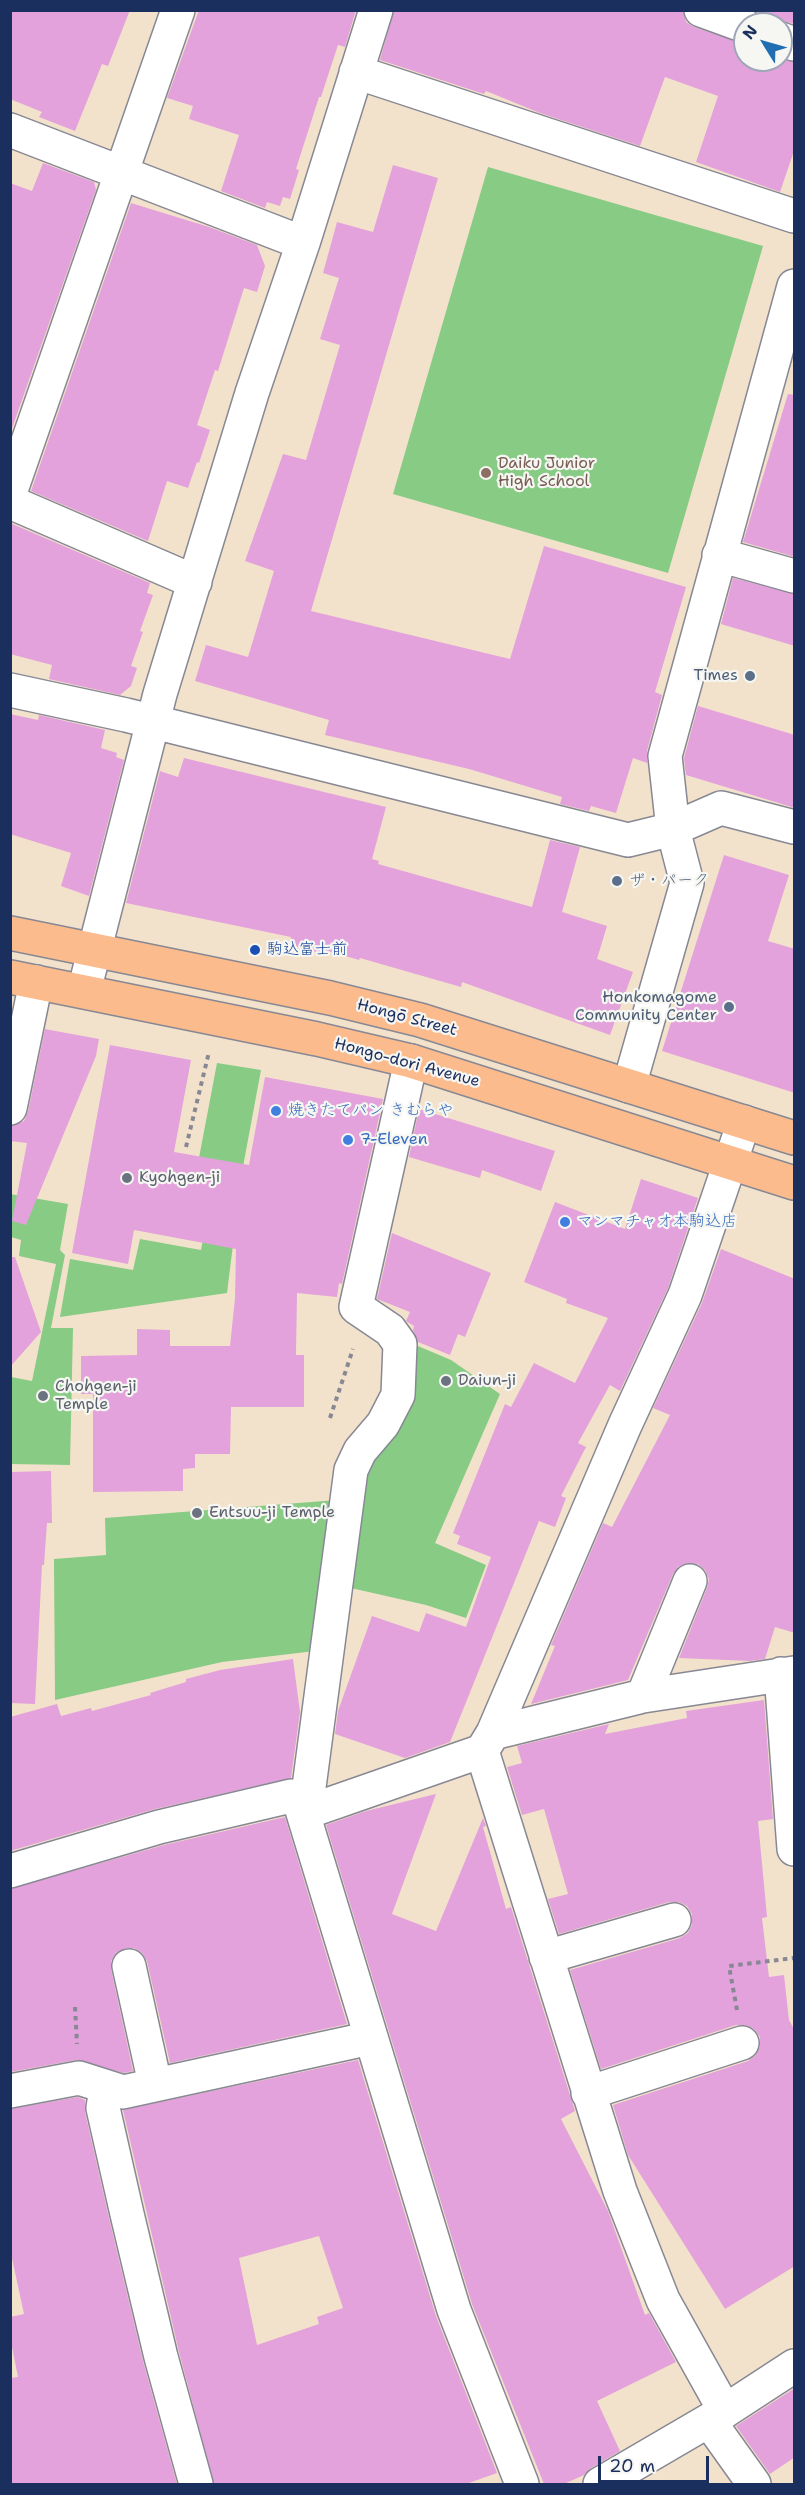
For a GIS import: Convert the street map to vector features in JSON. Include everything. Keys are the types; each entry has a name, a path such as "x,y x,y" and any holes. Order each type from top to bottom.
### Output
{"main road":[{"name":"Hongō Street","path":"10,933 330,998 420,1020 795,1138"},
{"name":"Hongo-dori Avenue","path":"23,980 305,1037 411,1062 795,1183"}],"street":[{"path":"10,493 177,10"},
{"path":"84,991 152,722 252,393 303,243 376,10"},
{"path":"701,10 733,22"},
{"path":"356,72 795,216"},
{"path":"10,130 303,243"},
{"path":"629,1086 687,883 673,829 665,756 795,286"},
{"path":"10,502 195,582"},
{"path":"719,555 795,576"},
{"path":"10,690 152,722 628,840 673,829 721,807 795,827"},
{"path":"10,1108 23,980"},
{"path":"301,1807 309,1787 351,1470 360,1451 383,1424 398,1395 400,1344 390,1330 356,1307 411,1062"},
{"path":"744,1122 685,1295 625,1425 488,1742 546,1957 620,2191 663,2300 717,2416 754,2484"},
{"path":"643,1696 690,1581"},
{"path":"301,1807 488,1742 643,1696 788,1674 795,1849"},
{"path":"10,1871 159,1827 291,1796 301,1807 454,2310 522,2484"},
{"path":"546,1957 674,1920"},
{"path":"129,1966 155,2084"},
{"path":"10,2091 80,2078 123,2092 371,2038"},
{"path":"588,2093 742,2043"},
{"path":"106,2088 103,2109 124,2202 161,2357 196,2484"},
{"path":"600,2484 717,2416 795,2366"}],"path":[{"path":"186,1147 211,1046"},
{"path":"330,1418 358,1335 356,1307"},
{"path":"742,2043 729,1966 795,1958"}],"green space":[{"path":"488,167 763,246 668,573 393,494"},
{"path":"217,1063 261,1070 242,1172 227,1293 60,1317 70,1259 133,1270 140,1239 201,1250 217,1167 198,1163"},
{"name":"Chohgen-ji Temple","path":"10,1194 68,1204 60,1250 65,1255 51,1328 73,1328 70,1465 11,1464 11,1377 32,1381 56,1264 19,1256 21,1240 11,1237"},
{"path":"406,1341 451,1360 500,1394 435,1543 486,1565 466,1618 426,1605 342,1586 358,1474"},
{"path":"337,1500 315,1651 222,1662 55,1700 54,1559 106,1555 105,1518"}],"building":[{"path":"10,10 130,10 108,66 102,64 75,131 39,117 42,112 10,99"},
{"path":"199,10 356,10 345,47 338,45 321,97 319,97 296,169 299,170 290,199 283,197 280,206 267,202 265,208 221,191 239,135 189,119 193,106 167,98"},
{"path":"394,10 683,10 686,22 694,27 733,40 733,72 793,72 793,62 795,62 795,148 780,192 696,162 718,96 665,77 640,146 540,113 486,91 484,94 380,60"},
{"path":"755,10 795,10 795,24 793,24 793,12 758,12"},
{"path":"43,163 94,182 96,190 10,434 10,183 32,191"},
{"path":"393,165 438,178 311,611 510,659 544,546 686,587 655,692 662,695 647,751 647,763 633,758 616,813 591,806 589,811 560,804 562,797 469,769 325,735 329,720 195,681 206,645 248,657 274,571 245,561 283,454 306,460 340,345 320,339 339,278 323,273 337,222 373,232"},
{"path":"131,203 209,227 257,245 265,266 257,292 244,288 218,371 215,370 197,425 210,430 199,463 197,462 188,488 167,481 148,541 31,491"},
{"path":"788,394 795,395 795,557 743,542"},
{"path":"10,523 150,583 147,593 153,595 131,666 137,668 131,686 120,695 49,679 52,665 10,654"},
{"path":"733,578 795,594 795,646 721,624"},
{"path":"698,706 795,735 795,808 686,775 684,758"},
{"path":"10,714 38,720 39,715 105,730 101,748 117,753 116,757 124,760 89,896 61,886 71,853 10,834"},
{"path":"184,758 386,807 372,859 379,861 378,864 532,907 550,840 580,847 562,912 607,926 597,959 633,972 610,1035 462,982 461,987 360,958 359,960 321,949 320,953 289,945 291,937 126,903 160,771 178,777"},
{"path":"724,855 789,875 768,941 795,949 795,1093 662,1051"},
{"path":"45,1029 99,1039 96,1056 26,1225 12,1221 27,1143 10,1141 10,1126 24,1121 28,1112"},
{"path":"110,1045 191,1060 174,1152 249,1165 265,1077 383,1099 342,1284 339,1283 337,1297 297,1293 296,1355 304,1355 304,1407 231,1407 230,1454 195,1454 195,1468 183,1469 183,1491 93,1492 93,1394 81,1394 81,1356 137,1355 137,1329 170,1330 170,1346 230,1346 235,1298 236,1249 134,1230 128,1264 72,1253"},
{"path":"419,1109 555,1151 541,1191 482,1170 480,1178 409,1157"},
{"path":"641,1179 698,1198 668,1288 620,1391 610,1385 578,1443 586,1447 561,1496 566,1498 555,1527 539,1521 450,1742 405,1758 335,1734 338,1711 372,1616 419,1632 426,1613 466,1627 491,1557 457,1544 460,1536 453,1533 505,1404 511,1407 534,1363 575,1383 608,1318 566,1303 567,1299 524,1282 555,1202 625,1229"},
{"path":"392,1233 491,1273 465,1337 458,1334 450,1355 418,1342 413,1330 414,1326 406,1321 410,1312 377,1299"},
{"path":"721,1249 795,1279 795,1633 775,1627 765,1659 750,1661 679,1658 709,1579 705,1570 698,1564 687,1563 678,1567 673,1574 628,1680 531,1704 555,1646 551,1645 603,1523 612,1527 670,1415 653,1408 702,1303"},
{"path":"10,1257 15,1257 41,1332 10,1367"},
{"path":"51,1471 52,1523 47,1523 44,1565 42,1565 35,1704 10,1703 10,1472"},
{"path":"293,1659 300,1712 291,1778 155,1809 10,1851 10,1717 57,1704 61,1716 91,1708 92,1711 151,1695 150,1693 186,1682 186,1679 220,1670"},
{"path":"764,1700 773,1819 758,1821 767,1917 762,1918 769,1977 784,1975 789,2020 795,2031 795,2266 725,2309 628,2155 613,2105 748,2061 755,2056 760,2047 760,2037 755,2030 746,2025 736,2025 601,2069 570,1970 680,1938 688,1933 692,1925 692,1914 687,1906 679,1902 669,1902 559,1934 548,1899 568,1894 544,1809 522,1815 507,1767 522,1763 517,1746 609,1724 605,1734 687,1718 686,1711"},
{"path":"436,1794 392,1914 436,1931 483,1818 486,1826 483,1827 506,1909 511,1907 575,2111 561,2119 608,2211 645,2315 649,2313 676,2362 597,2401 620,2451 591,2468 584,2475 564,2484 544,2484 472,2304 326,1825 366,1811"},
{"path":"285,1817 347,2024 170,2063 147,1961 142,1953 134,1948 126,1948 116,1953 111,1961 111,1969 133,2071 124,2073 76,2060 10,2072 10,1889 164,1845"},
{"path":"358,2060 436,2316 497,2473 466,2484 214,2484 179,2352 123,2110","holes":["319,2236 343,2308 317,2317 319,2324 257,2345 239,2258"]},
{"path":"78,2097 85,2100 85,2112 143,2361 177,2484 10,2484 10,2378 18,2377 10,2337 10,2317 24,2314 10,2249 10,2109"},
{"path":"795,2388 795,2457 770,2474 736,2426"}],"place":[{"name":"Daiku Junior High School","path":"486,473"},
{"name":"Times","path":"750,676"},
{"name":"ザ・パーク","path":"617,881"},
{"name":"駒込富士前","path":"255,950"},
{"name":"Honkomagome Community Center","path":"729,1007"},
{"name":"焼きたてパン きむらや","path":"276,1111"},
{"name":"7-Eleven","path":"348,1140"},
{"name":"Kyohgen-ji","path":"127,1178"},
{"name":"マンマチャオ本駒込店","path":"565,1222"},
{"name":"Daiun-ji","path":"446,1381"},
{"name":"Chohgen-ji Temple","path":"43,1396"},
{"name":"Entsuu-ji Temple","path":"197,1513"}]}
